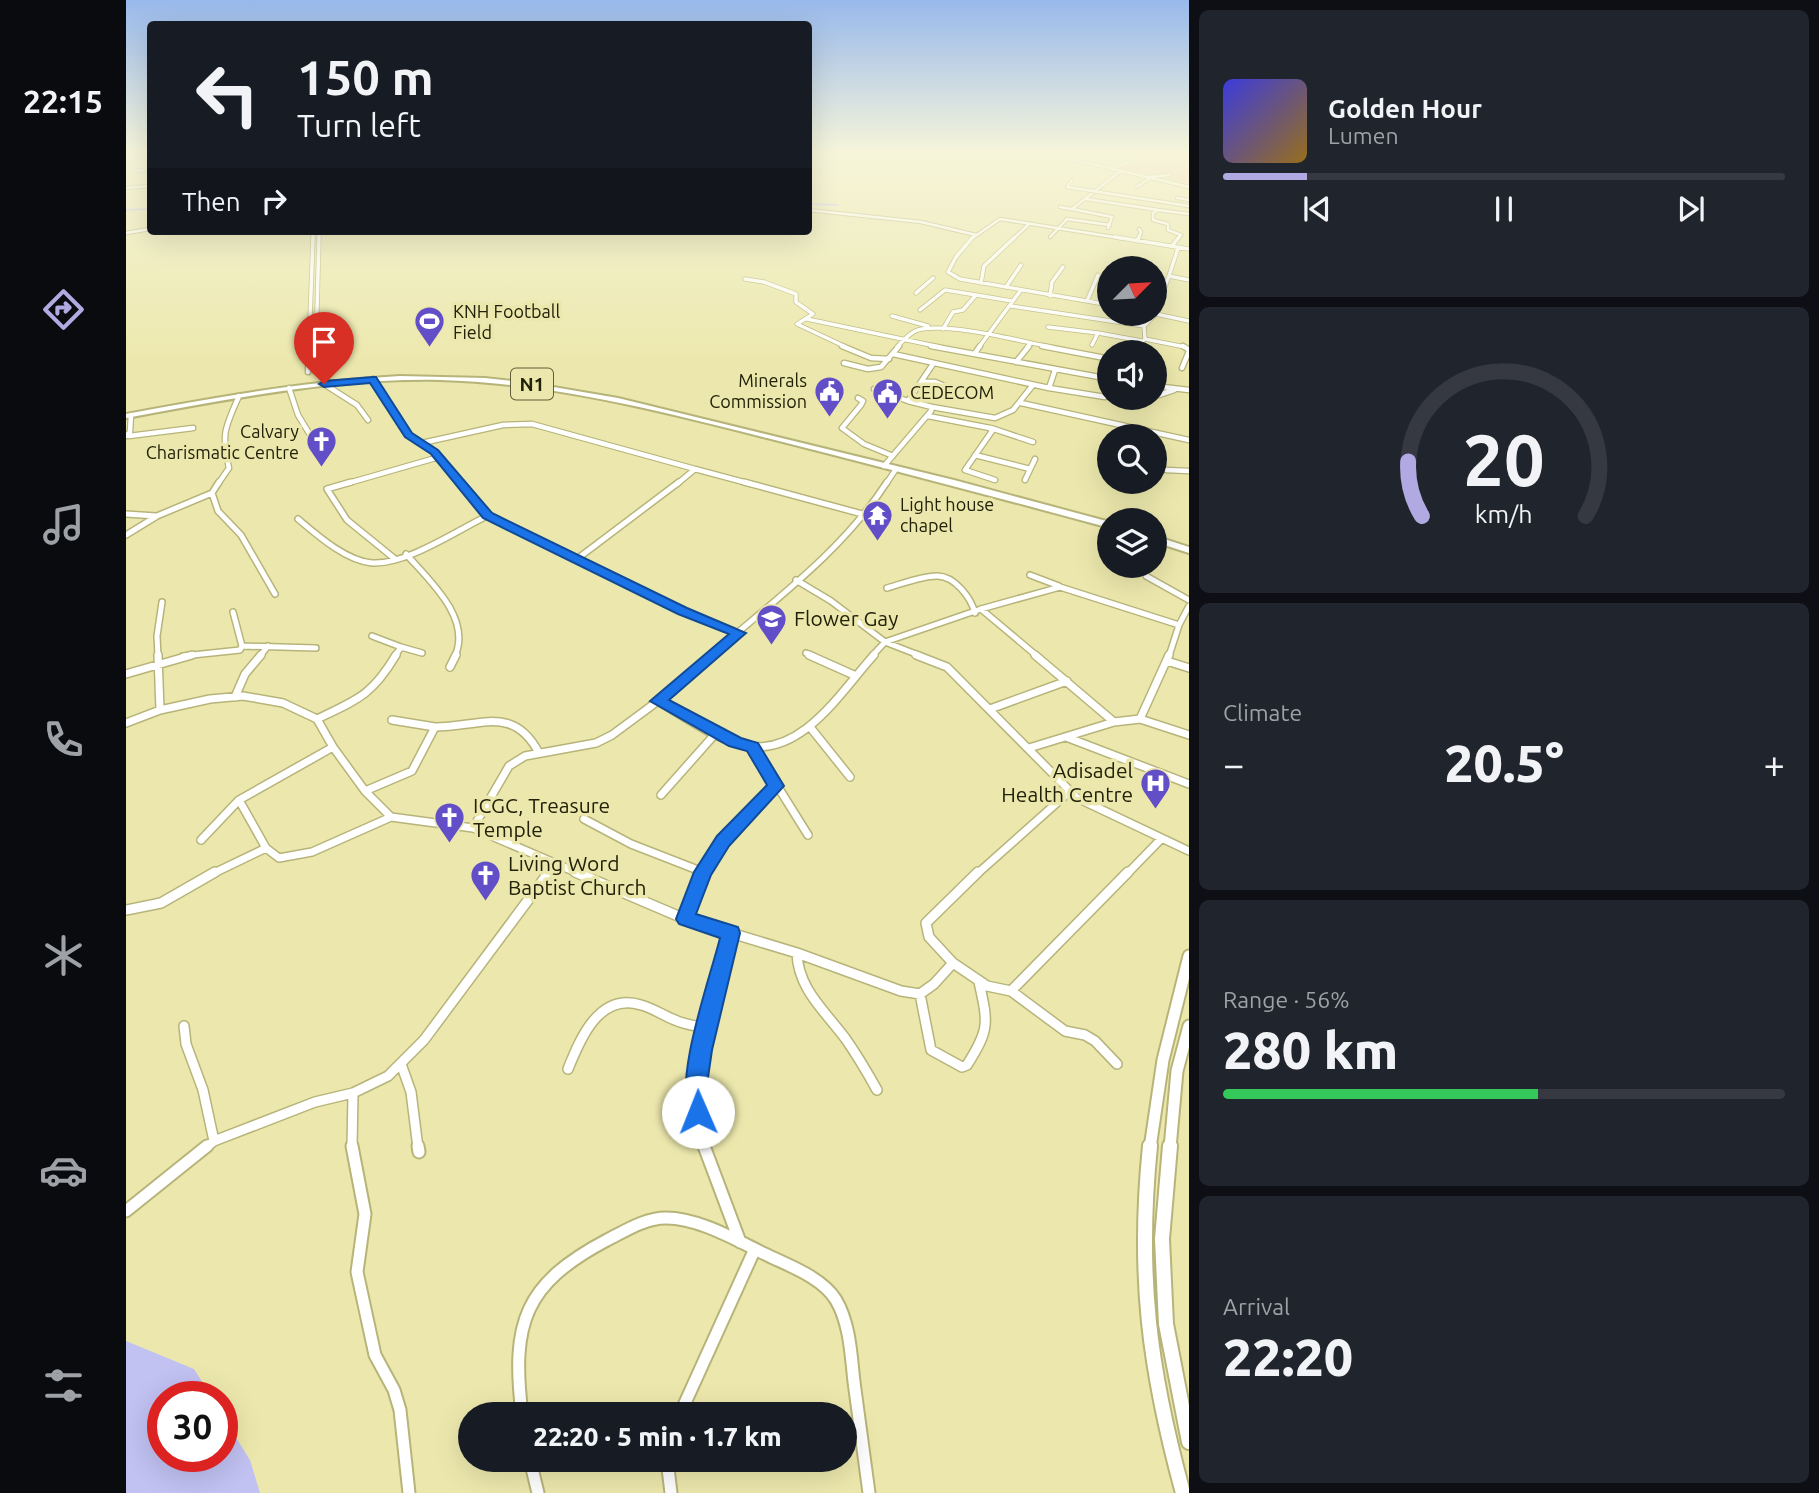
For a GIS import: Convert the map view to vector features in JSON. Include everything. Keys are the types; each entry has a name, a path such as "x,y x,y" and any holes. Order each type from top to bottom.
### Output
{"highway":[{"name":"N1","path":"128,416 300,387 317,379 487,380 565,388 635,402 1097,521"},
{"path":"1167,541 1189,548"}],"street":[{"path":"918,222 976,235"},
{"path":"995,222 976,235 952,262 947,272 960,279 1097,303"},
{"path":"1010,222 1189,249"},
{"path":"1050,237 1065,222"},
{"path":"1087,222 1110,225"},
{"path":"1104,235 1111,222"},
{"path":"1163,222 1168,223 1168,230 1181,235 1172,246"},
{"path":"981,283 984,266 1029,224"},
{"path":"1137,241 1141,232 1139,229"},
{"path":"126,233 147,230"},
{"path":"313,235 317,379"},
{"path":"317,379 319,235"},
{"path":"1167,281 1178,247"},
{"path":"1006,287 1021,265"},
{"path":"1050,296 1052,282 1063,267"},
{"path":"1169,276 1189,280"},
{"path":"1087,301 1097,277"},
{"path":"916,293 933,278"},
{"path":"745,279 764,282 796,294 796,302 813,314 797,325 871,358 889,359"},
{"path":"925,286 1097,318"},
{"path":"920,310 945,290"},
{"path":"975,353 1021,290"},
{"path":"943,329 953,312 963,310 976,295"},
{"path":"892,316 928,328"},
{"path":"1167,316 1189,321"},
{"path":"807,319 1097,377"},
{"path":"1048,327 1144,340 1144,326"},
{"path":"844,363 875,369 881,367 906,339 917,330 928,328 987,335 1097,357"},
{"path":"1092,345 1098,333"},
{"path":"1167,343 1182,345 1189,351 1182,368"},
{"path":"1016,362 1030,344"},
{"path":"893,354 1033,385 1097,396"},
{"path":"908,401 933,364"},
{"path":"1049,388 1055,370"},
{"path":"317,379 358,405 368,420"},
{"path":"373,379 405,432 439,457 488,516 682,611 739,633"},
{"path":"382,391 386,379"},
{"path":"922,382 935,382 954,390"},
{"path":"874,389 932,407 995,418 1011,414 1033,385"},
{"path":"289,388 298,415 312,438"},
{"path":"1167,388 1189,390"},
{"path":"1167,392 1178,389"},
{"path":"126,535 157,516 212,493 229,468 223,441 224,431 239,396"},
{"path":"858,398 863,401 842,428 864,444 893,456"},
{"path":"1021,403 1189,440"},
{"path":"884,466 928,416 932,407"},
{"path":"128,416 127,436 193,428"},
{"path":"928,416 990,428 1033,442"},
{"path":"421,443 503,425 532,424 866,515"},
{"path":"990,428 992,431 965,470 995,480"},
{"path":"975,455 1030,469"},
{"path":"395,559 347,520 327,489 439,457"},
{"path":"1025,480 1035,459"},
{"path":"577,559 641,513 695,469"},
{"path":"472,828 509,766 525,756 596,743 612,735 658,701 739,633 839,544 866,515 896,469"},
{"path":"1167,471 1189,471"},
{"path":"212,493 218,511 242,535 275,594"},
{"path":"126,514 157,516"},
{"path":"298,519 319,537 372,563 395,559 488,516"},
{"path":"405,554 452,614 460,640 450,667"},
{"path":"1030,575 1179,625"},
{"path":"887,588 938,576 971,598 978,611 1068,681 1114,722"},
{"path":"1150,578 1189,600"},
{"path":"796,580 831,601 885,642 947,667 1029,748 1069,792 1084,803 1189,851"},
{"path":"658,701 716,733 753,747 781,742 810,727 885,642 1060,587"},
{"path":"160,710 158,662 162,602"},
{"path":"1140,719 1189,606"},
{"path":"233,612 242,646"},
{"path":"372,636 422,653"},
{"path":"126,674 158,662 204,652 232,652 242,646 316,649"},
{"path":"235,697 245,674 268,646"},
{"path":"317,719 357,700 374,687 401,647"},
{"path":"806,653 856,676"},
{"path":"1167,660 1189,668"},
{"path":"990,709 1068,681"},
{"path":"126,723 160,710 235,697 283,703 317,719 332,747 365,791 391,817"},
{"path":"1029,748 1114,722 1140,719 1189,736"},
{"path":"392,720 435,727 517,723 534,738 539,753"},
{"path":"365,791 412,771 435,727"},
{"path":"810,727 850,777"},
{"path":"661,795 716,733"},
{"path":"1066,737 1189,784"},
{"path":"201,840 239,800 332,747"},
{"path":"753,747 808,835"},
{"path":"685,919 703,872 723,841 776,786"},
{"path":"1069,792 1034,820 926,923 929,937 953,963 979,982 994,989 1011,991 1055,1025 1095,1041 1117,1064"},
{"path":"239,800 266,848 279,858 289,858 321,848 391,817 472,828 685,919 797,953 901,990 920,994 934,985 953,963"},
{"path":"584,819 631,844 703,872"},
{"path":"1011,991 1161,839"},
{"path":"126,910 168,901 189,891 215,872 266,848"},
{"path":"126,1211 214,1141 315,1102 353,1093 388,1076 424,1041 555,864"},
{"path":"731,933 707,1028 695,1091 700,1133 706,1154 740,1242"},
{"path":"797,953 796,964 804,984 842,1034 877,1090"},
{"path":"1182,1493 1153,1372 1144,1248 1157,1097 1168,1037 1189,956"},
{"path":"920,994 931,1050 962,1067 967,1065 985,1037 986,1014 979,982"},
{"path":"568,1069 584,1030 602,1012 614,1006 632,1003 679,1022 707,1028"},
{"path":"184,1026 186,1044 203,1090 214,1141"},
{"path":"1189,1027 1174,1094 1165,1192 1163,1278 1167,1334 1189,1442"},
{"path":"401,1064 411,1091 419,1152"},
{"path":"353,1093 353,1164 365,1214 357,1272 375,1355 394,1390 400,1410 409,1493"},
{"path":"521,1402 516,1354 526,1312 547,1279 597,1245 645,1222 668,1217 691,1222 740,1242 823,1284 834,1293 842,1311 860,1408 870,1493"},
{"path":"685,1402 754,1251"},
{"path":"533,1472 538,1493"},
{"path":"668,1472 671,1493"}],"water":[{"path":"126,1341 194,1369 202,1381 147,1381 147,1472 238,1472 238,1441 250,1460 260,1493 126,1493"}],"place":[{"name":"KNH Football Field","path":"430,349"},
{"name":"Minerals Commission","path":"830,418"},
{"name":"CEDECOM","path":"887,420"},
{"name":"Calvary Charismatic Centre","path":"322,469"},
{"name":"Light house chapel","path":"877,542"},
{"name":"Flower Gay","path":"771,646"},
{"name":"Adisadel Health Centre","path":"1156,810"},
{"name":"ICGC, Treasure Temple","path":"450,845"},
{"name":"Living Word Baptist Church","path":"485,903"}],"route":[{"path":"324,384 373,379 405,432 434,452 488,516 682,611 739,633 658,701 716,733 753,747 776,786 723,841 703,872 685,919 731,933 701,1050 695,1091 698,1112"}]}
